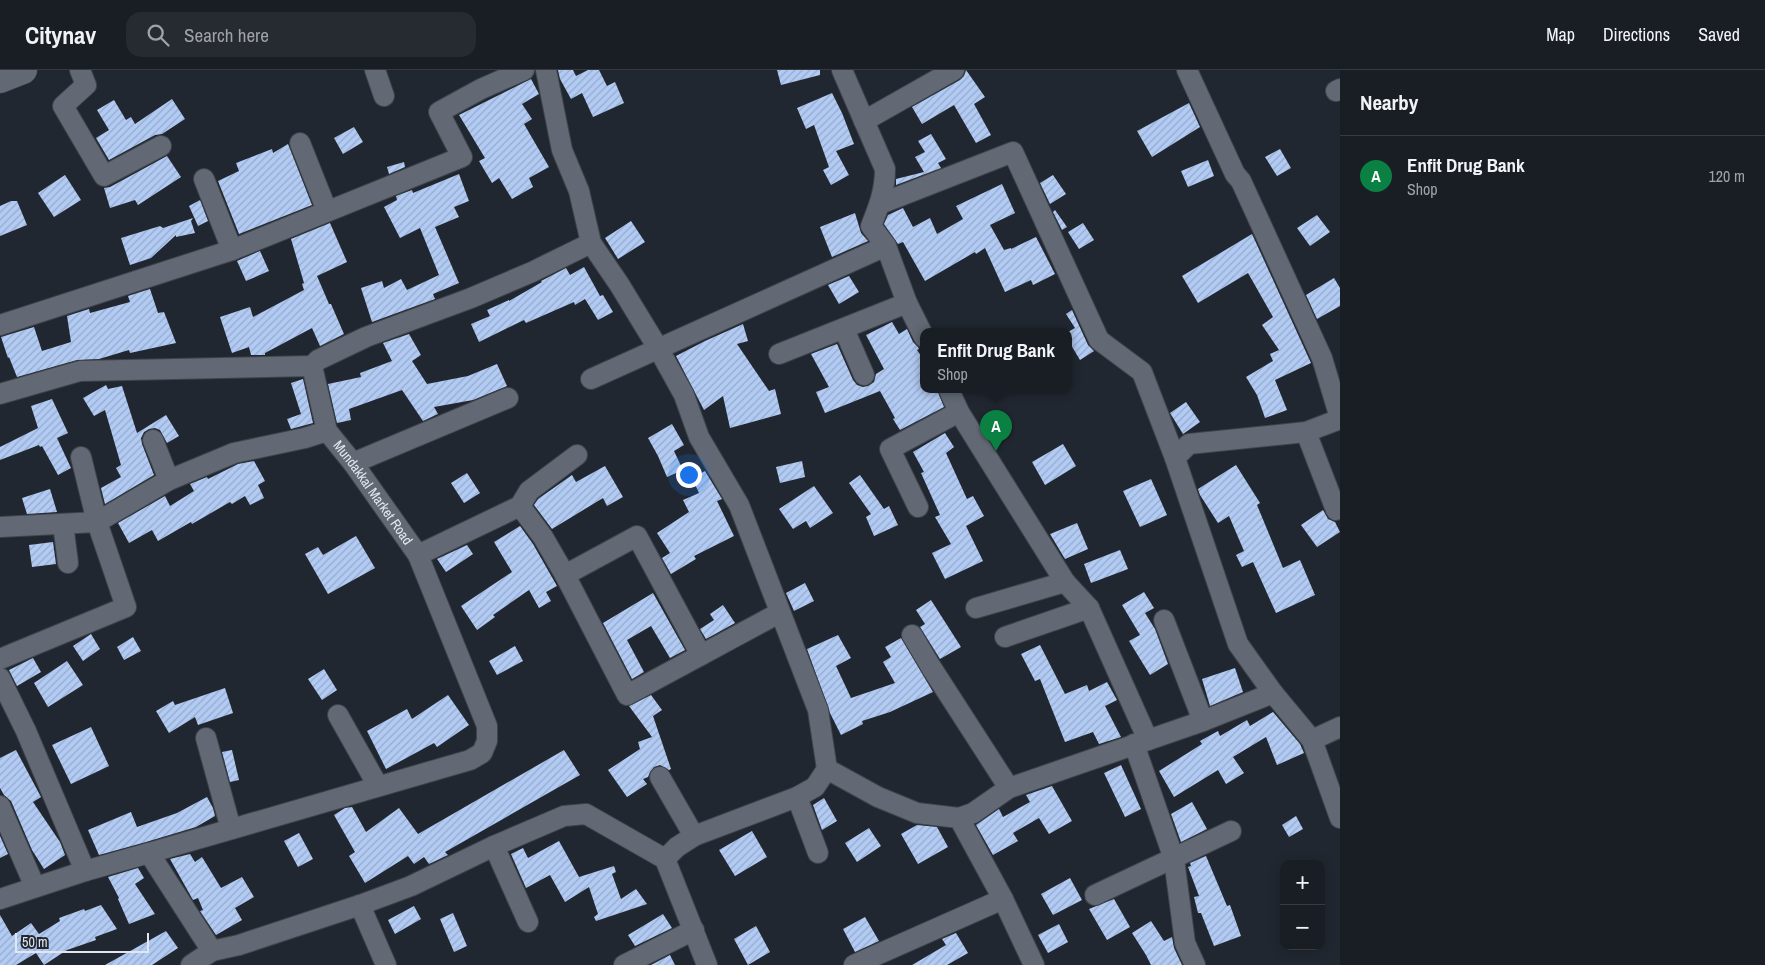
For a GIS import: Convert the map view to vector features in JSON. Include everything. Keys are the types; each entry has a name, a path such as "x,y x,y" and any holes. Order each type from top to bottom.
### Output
{"street":[{"path":"0,79 23,70"},
{"path":"80,70 86,85 62,106 104,176 161,146"},
{"path":"375,70 384,96"},
{"path":"0,325 232,250 462,157 440,112 481,89 524,70"},
{"path":"546,70 562,150 579,191 591,244 619,284 658,348 684,395 699,437 738,505 818,710 828,769 816,786 797,797 694,836 677,847 665,858"},
{"path":"842,70 885,169 885,186 880,204 870,226 886,246 907,302 920,329"},
{"path":"864,121 954,70"},
{"path":"1175,458 1189,444 1306,432 1340,418 1322,358 1241,181 1235,174 1187,70"},
{"path":"300,143 327,211"},
{"path":"880,204 1013,152 1099,340 1142,372 1175,458 1238,644 1312,740 1340,818"},
{"path":"204,179 232,250"},
{"path":"1,389 80,371 312,366 318,360 366,337 471,298 591,244"},
{"path":"590,379 886,246"},
{"path":"779,354 907,302"},
{"path":"844,328 864,375"},
{"name":"Mundakkal Market Road","path":"312,366 327,431 353,463 418,555 520,506"},
{"path":"950,393 960,412 1065,582 1089,608 1141,742 1174,859 1185,943 1195,965"},
{"path":"353,463 508,398"},
{"path":"918,507 890,449 960,412"},
{"path":"0,528 97,522 169,480 234,452 305,438 327,431"},
{"path":"1306,432 1336,510"},
{"path":"153,440 169,480"},
{"path":"577,455 529,491 520,506 543,537 627,695 779,613"},
{"path":"0,659 126,607 97,522 81,457"},
{"path":"63,524 68,563"},
{"path":"564,575 637,536 701,655"},
{"path":"0,899 85,871 470,760 482,753 487,740 487,726 418,555"},
{"path":"976,608 1065,582"},
{"path":"1005,638 1089,608"},
{"path":"1164,620 1203,721"},
{"path":"912,635 930,668 1010,788"},
{"path":"1,684 26,731 85,871"},
{"path":"828,769 878,797 917,813 959,818 973,813 1010,788 1203,721 1274,693"},
{"path":"338,715 378,786"},
{"path":"1312,740 1340,727"},
{"path":"206,738 231,829"},
{"path":"660,777 694,836"},
{"path":"797,797 818,853"},
{"path":"0,806 35,887"},
{"path":"191,965 212,951 239,945 411,886 494,846 564,816 586,814 665,858 707,965"},
{"path":"959,818 1003,899 1034,965"},
{"path":"1095,895 1230,831"},
{"path":"494,846 528,922"},
{"path":"149,853 212,951"},
{"path":"854,965 1003,899"},
{"path":"360,905 386,965"},
{"path":"624,965 694,930"}],"building":[{"path":"558,70 573,70 576,76 588,70 599,70 607,86 615,82 624,103 593,117 582,93 571,99 560,79"},
{"path":"777,70 820,70 820,75 781,85"},
{"path":"966,70 985,97 974,104 991,135 976,143 954,105 922,124 912,107 960,80"},
{"path":"531,79 539,94 522,104 532,119 524,124 549,167 529,178 533,187 512,199 499,178 492,183 479,161 485,158 459,115"},
{"path":"832,93 854,144 836,151 849,175 831,185 823,170 829,167 814,125 806,129 797,108"},
{"path":"172,99 185,119 162,134 155,135 109,160 96,138 109,130 97,110 114,100 126,120 131,117 135,124"},
{"path":"1189,103 1200,127 1152,157 1137,131"},
{"path":"354,127 363,142 343,154 334,138"},
{"path":"931,134 946,159 938,163 941,168 896,185 896,179 924,172 915,157 925,152 918,141"},
{"path":"288,144 312,205 239,234 218,181 239,171 236,163 272,149 273,153"},
{"path":"1280,149 1291,168 1277,176 1265,157"},
{"path":"167,156 181,177 138,205 135,200 110,208 104,188 110,187"},
{"path":"1208,160 1214,176 1188,187 1181,171"},
{"path":"404,162 405,167 389,174 387,167"},
{"path":"459,174 469,201 454,207 459,217 435,227 459,283 433,294 435,299 372,322 361,288 382,281 384,288 401,279 407,290 439,275 420,228 400,238 384,207 397,200 396,196 412,190 413,193"},
{"path":"65,175 81,200 54,217 38,193"},
{"path":"1053,175 1066,194 1050,204 1040,183"},
{"path":"1002,184 1015,213 990,225 1004,250 1011,249 1036,237 1055,274 1033,285 1031,280 1005,292 985,248 925,281 903,242 898,244 884,224 888,215 903,208 913,227 930,218 937,234 963,219 956,206"},
{"path":"200,200 208,221 198,226 189,206"},
{"path":"11,201 17,201 27,225 0,236 0,206"},
{"path":"1055,210 1067,227 1062,230 1053,212"},
{"path":"855,213 861,233 868,241 832,257 820,227"},
{"path":"1317,215 1330,232 1310,246 1297,228"},
{"path":"193,218 191,221 195,233 176,237 176,235 151,258 130,265 121,238 160,226 163,228"},
{"path":"631,221 645,242 618,259 605,238"},
{"path":"330,223 347,262 317,276 344,334 320,346 312,328 265,353 265,355 251,355 249,347 232,353 220,317 250,307 253,317 304,290 302,284 304,283 291,239"},
{"path":"1083,223 1094,240 1079,249 1068,232"},
{"path":"1252,234 1311,363 1275,380 1287,410 1265,418 1257,395 1246,377 1273,361 1270,354 1279,350 1262,325 1273,317 1248,273 1198,303 1182,276"},
{"path":"260,251 269,271 246,281 237,261"},
{"path":"584,267 600,296 603,295 613,312 598,320 585,299 575,305 574,302 526,323 524,320 479,342 471,324 490,316 487,310 509,301 566,268 570,275"},
{"path":"849,276 859,292 839,304 828,285"},
{"path":"1334,278 1340,288 1340,306 1317,319 1306,295"},
{"path":"150,289 158,313 164,312 176,343 130,353 129,350 99,359 77,360 17,377 1,337 34,327 42,351 71,342 67,316 89,309 90,313 130,302 128,296"},
{"path":"1072,310 1088,345 1094,351 1080,360 1072,347 1072,330 1075,328 1066,314"},
{"path":"892,322 899,334 907,329 913,342 919,349 917,350 920,354 920,393 938,393 944,407 900,430 880,391 825,413 816,392 829,387 811,354 837,344 853,380 857,385 868,386 874,382 876,374 884,369 866,335"},
{"path":"743,324 748,341 737,344 769,391 775,389 781,414 730,428 723,396 704,410 676,356"},
{"path":"409,334 421,355 412,361 427,384 468,376 497,364 507,386 473,400 434,407 438,414 423,421 402,390 349,409 351,420 337,423 328,384 361,377 360,373 392,361 383,343"},
{"path":"303,379 313,423 291,429 287,419 301,414 291,383"},
{"path":"106,385 108,389 122,386 137,433 166,415 179,436 167,443 160,430 155,428 144,432 141,438 142,444 154,475 105,504 101,488 121,477 116,468 121,465 105,410 94,416 83,398"},
{"path":"52,399 68,433 57,438 71,468 58,475 42,446 40,447 39,445 0,460 0,447 38,428 31,406"},
{"path":"1186,402 1200,422 1183,434 1170,413"},
{"path":"672,424 684,445 674,451 683,470 667,477 648,438"},
{"path":"945,433 954,447 946,453 967,499 973,496 984,516 966,526 983,561 945,579 932,553 951,544 935,517 940,515 921,473 924,472 913,452"},
{"path":"1063,444 1076,466 1045,485 1032,462"},
{"path":"254,461 265,481 258,485 264,498 250,505 245,496 232,504 230,502 192,524 191,522 158,541 152,530 129,543 118,523 165,496 170,506 194,491 190,484 207,477 208,479 238,464"},
{"path":"802,461 805,477 780,483 776,467"},
{"path":"1236,465 1260,503 1257,505 1283,568 1300,560 1315,595 1276,613 1253,562 1242,567 1236,555 1244,551 1229,516 1218,523 1198,489"},
{"path":"605,466 623,497 607,506 603,498 552,529 534,505 538,499 572,475 576,482"},
{"path":"705,471 722,499 717,501 734,536 694,556 696,559 671,574 662,558 670,553 657,533 689,512 683,500 699,493 692,478"},
{"path":"467,473 480,493 464,503 451,483"},
{"path":"860,475 884,509 889,506 898,525 874,536 866,517 871,514 849,483"},
{"path":"1151,479 1167,515 1140,527 1123,491"},
{"path":"814,486 833,513 810,528 806,521 793,529 779,509"},
{"path":"50,489 57,512 27,514 22,498"},
{"path":"1323,510 1328,519 1335,522 1340,532 1317,547 1301,525"},
{"path":"1077,523 1088,549 1065,559 1050,534"},
{"path":"520,526 533,544 557,586 546,592 551,601 539,608 529,590 493,615 495,617 477,630 461,606 512,572 494,542"},
{"path":"356,536 375,568 328,594 305,554 318,547 323,555"},
{"path":"53,542 56,564 32,567 29,545"},
{"path":"467,545 473,554 446,572 437,559"},
{"path":"1120,550 1128,569 1091,583 1084,564"},
{"path":"805,583 814,601 794,611 786,593"},
{"path":"1144,592 1154,608 1145,613 1155,629 1168,664 1150,675 1129,641 1140,635 1122,605"},
{"path":"653,593 685,650 670,658 651,626 627,640 644,672 632,679 603,623"},
{"path":"931,600 961,647 940,659 920,627 925,624 916,610"},
{"path":"723,605 735,623 706,639 700,629 714,620 710,614"},
{"path":"91,634 100,649 83,661 73,646"},
{"path":"838,635 851,658 836,666 851,698 895,683 883,662 891,657 885,647 901,638 933,692 890,712 862,721 863,724 841,735 830,713 807,649"},
{"path":"133,637 141,651 124,660 117,647"},
{"path":"1040,645 1065,694 1087,685 1089,691 1107,682 1117,700 1105,706 1121,737 1099,744 1093,732 1065,742 1040,679 1035,681 1021,654"},
{"path":"515,646 523,661 497,675 489,661"},
{"path":"33,658 41,672 17,686 9,670"},
{"path":"67,661 83,685 48,707 34,683"},
{"path":"1235,668 1243,692 1210,706 1202,679"},
{"path":"324,669 337,690 322,700 308,679"},
{"path":"225,688 233,713 198,725 195,717 169,733 156,711 173,701 175,705"},
{"path":"448,695 469,725 437,747 434,743 386,769 367,731 407,709 412,719"},
{"path":"651,695 662,710 653,716 671,769 669,770 660,765 654,767 648,777 643,779 647,784 627,797 608,770 640,749 638,742 652,737 629,706"},
{"path":"1273,712 1300,744 1304,753 1277,765 1266,737 1233,757 1244,773 1226,784 1218,770 1174,797 1159,771 1202,744 1200,741 1218,731 1220,736 1247,720 1250,726"},
{"path":"91,727 109,766 71,784 52,745"},
{"path":"16,750 41,797 33,802 60,842 65,855 44,869 32,850 11,801 0,788 0,758"},
{"path":"232,750 239,780 230,782 222,752"},
{"path":"564,750 580,775 445,852 448,855 429,864 424,857 414,864 408,856 365,883 349,856 355,852 334,815 345,808 352,807 366,832 399,808 418,834"},
{"path":"1121,765 1141,809 1125,817 1104,773"},
{"path":"1052,786 1072,821 1049,834 1039,818 1013,833 1018,841 993,855 976,825 999,809 1003,817 1030,802 1026,795"},
{"path":"207,797 215,816 196,827 146,842 99,855 88,830 131,812 137,827 177,813"},
{"path":"824,798 837,821 822,830 813,805"},
{"path":"1192,802 1207,829 1181,842 1171,814"},
{"path":"1296,816 1303,829 1289,837 1282,825"},
{"path":"917,825 937,827 948,847 918,864 901,834"},
{"path":"869,828 881,846 857,862 845,843"},
{"path":"752,831 767,857 735,876 719,850"},
{"path":"299,833 313,859 298,867 284,841"},
{"path":"0,836 8,854 0,858"},
{"path":"559,841 579,877 614,866 616,872 612,874 621,899 636,889 647,904 596,921 594,917 598,914 589,887 565,902 550,875 526,888 511,854 523,848 528,858"},
{"path":"190,854 195,862 202,857 221,888 242,877 254,897 235,908 242,920 216,935 200,911 203,910 198,898 193,900 170,859"},
{"path":"1206,856 1227,906 1230,905 1241,936 1214,946 1201,913 1198,913 1194,897 1199,896 1188,867 1191,866 1190,863"},
{"path":"138,868 144,878 135,884 155,914 129,924 108,877"},
{"path":"1070,878 1082,900 1053,915 1041,894"},
{"path":"1114,899 1130,927 1107,940 1089,909"},
{"path":"101,905 117,929 95,937 96,940 67,950 44,965 36,953 16,965 0,965 0,915 12,936 31,923 39,934 60,921 59,918"},
{"path":"414,906 421,919 395,934 388,920"},
{"path":"453,913 467,946 454,952 440,919"},
{"path":"663,914 672,928 635,946 628,935"},
{"path":"865,917 879,941 855,952 843,929"},
{"path":"1151,921 1164,941 1172,937 1174,948 1182,965 1151,965 1132,933"},
{"path":"1059,924 1068,942 1048,953 1038,935"},
{"path":"756,926 770,952 748,965 734,939"},
{"path":"166,931 178,948 152,965 105,965"},
{"path":"956,933 968,953 947,965 912,965 946,945 942,939"},
{"path":"670,955 675,965 651,965"}],"place":[{"name":"Enfit Drug Bank","path":"996,451"}]}
